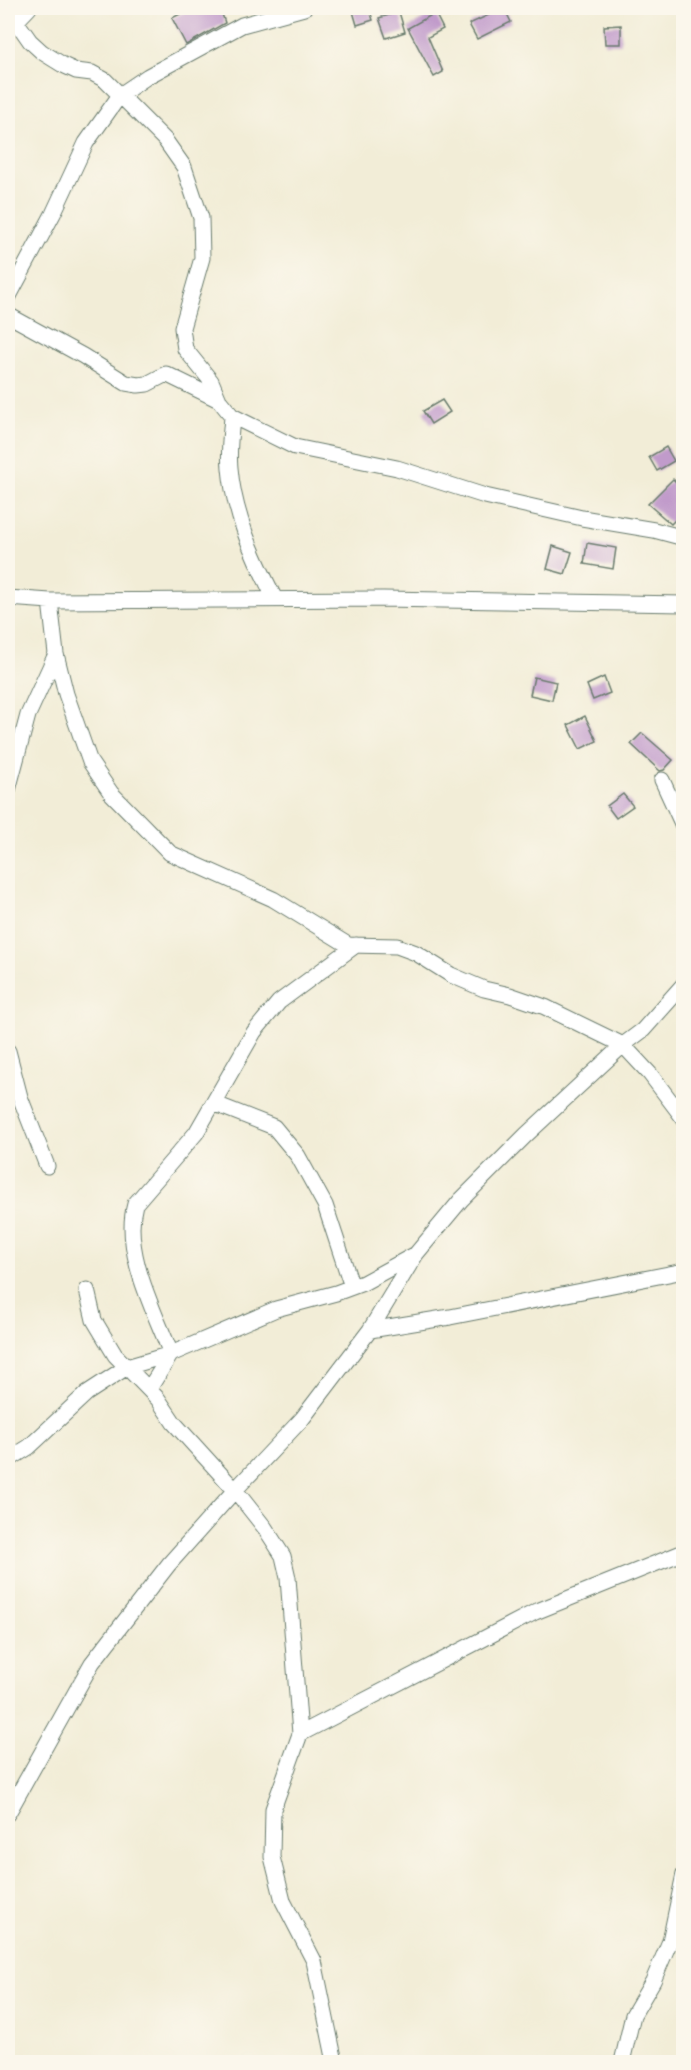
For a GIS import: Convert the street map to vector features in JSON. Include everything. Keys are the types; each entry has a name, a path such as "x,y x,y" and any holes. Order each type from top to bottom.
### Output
{"street":[{"path":"29,8 12,25 42,52 63,65 93,73 105,80 165,140 184,167 201,218 202,258 182,328 185,349 210,381 219,400 232,416 295,447 397,468 495,499 684,538"},
{"path":"8,298 86,143 120,95 147,76 242,25 304,8"},
{"path":"8,315 83,356 126,383 147,384 166,374 219,400"},
{"path":"232,416 230,466 235,499 251,552 274,599"},
{"path":"8,598 50,601 383,599 684,604"},
{"path":"50,601 56,654 66,694 90,762 111,793 170,853 273,899 348,945 397,946 416,953 451,975 484,989 510,994 545,1007 622,1045 650,1074 684,1119"},
{"path":"8,790 28,715 56,654"},
{"path":"662,780 684,828"},
{"path":"171,1354 134,1256 131,1218 135,1204 196,1133 254,1032 279,1002 356,945"},
{"path":"8,1813 92,1663 169,1564 302,1419 370,1330 416,1254 461,1200 622,1045 643,1030 684,984"},
{"path":"8,1051 20,1096 48,1166"},
{"path":"213,1103 274,1128 298,1156 325,1205 352,1287"},
{"path":"8,1460 29,1447 87,1393 127,1367 171,1354 276,1309 336,1293 363,1283 416,1254"},
{"path":"370,1330 469,1314 684,1271"},
{"path":"87,1290 94,1320 115,1355 149,1389 174,1423 235,1490 265,1528 283,1556 288,1578 300,1734 273,1809 272,1857 283,1901 314,1961 335,2062"},
{"path":"149,1389 171,1354"},
{"path":"300,1734 535,1612 684,1552"},
{"path":"622,2062 633,2015 653,1981 670,1941 684,1874"}],"building":[{"path":"192,8 220,8 225,23 186,45 172,18"},
{"path":"352,8 369,8 373,20 357,25"},
{"path":"504,8 511,22 477,39 469,24"},
{"path":"399,12 405,32 386,38 379,18"},
{"path":"435,13 443,29 428,37 443,72 434,77 408,28"},
{"path":"621,25 621,44 605,44 604,26"},
{"path":"442,400 450,412 431,424 423,411"},
{"path":"666,447 674,461 657,471 649,457"},
{"path":"673,479 684,490 684,511 671,524 648,504"},
{"path":"587,543 616,548 613,569 584,564"},
{"path":"553,546 572,552 565,574 547,569"},
{"path":"534,677 556,682 552,700 530,695"},
{"path":"604,677 610,693 593,700 587,685"},
{"path":"585,716 597,741 580,749 568,725"},
{"path":"642,733 673,760 664,770 660,771 631,744"},
{"path":"623,794 633,806 616,818 607,806"}]}
